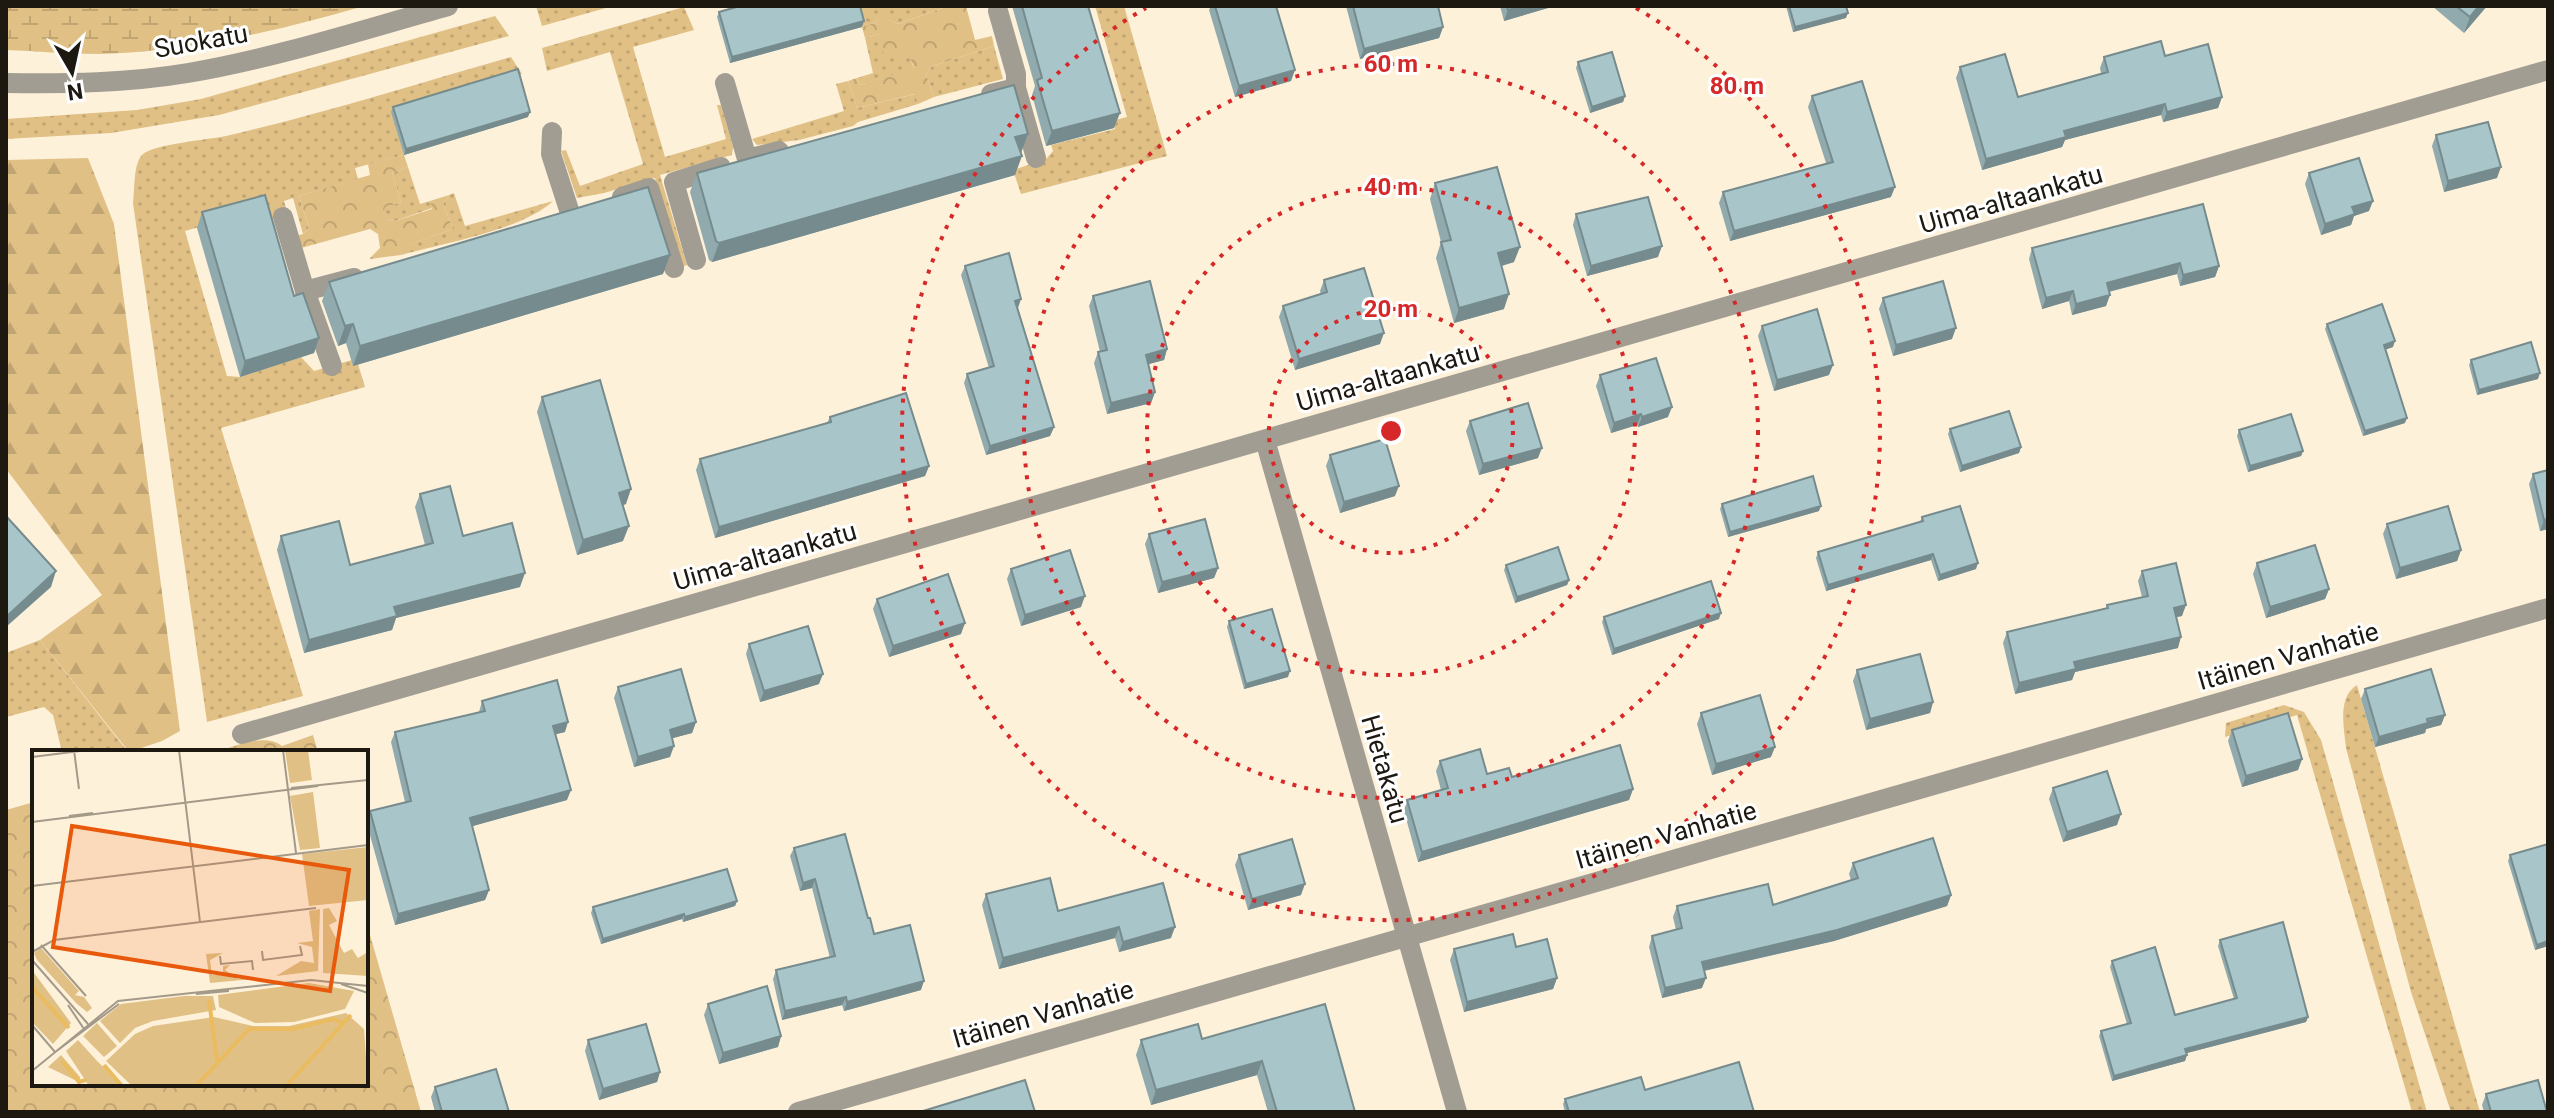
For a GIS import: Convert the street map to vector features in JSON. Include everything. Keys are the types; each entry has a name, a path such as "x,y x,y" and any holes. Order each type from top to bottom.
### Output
{"street":[{"name":"Suokatu","path":"6,83 81,84 188,73 312,45 448,6"},
{"path":"998,11 1036,158"},
{"name":"Uima-altaankatu","path":"242,734 2548,70"},
{"path":"725,83 747,159"},
{"path":"972,100 1016,88"},
{"path":"552,132 551,154 576,212 649,188 674,268"},
{"path":"696,260 674,182 793,148"},
{"path":"283,217 332,366"},
{"path":"305,291 374,272"},
{"name":"Hietakatu","path":"1265,440 1457,1112"},
{"name":"Itäinen Vanhatie","path":"798,1112 2548,608"}],"green space":[{"path":"6,6 364,6 299,24 199,45 98,54 6,50"},
{"path":"536,6 613,6 542,26"},
{"path":"856,6 948,6 898,24 876,14 877,22 862,27"},
{"path":"948,6 966,6 975,40 992,36 994,46 932,66 926,74 934,97 918,104 914,94 857,108 848,81 857,78 860,85 914,68 910,58 895,59 883,53 880,34 865,38 862,27 877,22 875,13 898,24"},
{"path":"1095,6 1124,6 1167,156 1021,194 1013,170 1046,159 1053,151 1051,145 1115,129 1112,121 1127,117"},
{"path":"684,7 694,30 633,47 665,157 726,139 717,105 721,105 733,147 732,155 660,175 687,265 681,267 655,178 577,198 561,151 566,150 580,186 643,164 610,52 547,71 542,48"},
{"path":"495,16 509,36 219,115 111,133 6,139 6,119 137,110 201,99"},
{"path":"880,34 910,58 914,69 860,85 857,78 873,73 865,38"},
{"path":"994,46 1003,79 934,97 926,74 932,66"},
{"path":"511,57 522,74 392,112 404,155 355,168 358,179 299,196 309,228 303,234 293,198 284,201 288,215 262,220 259,210 185,231 227,376 240,377 301,357 314,371 352,360 353,365 358,364 365,387 221,428 303,696 207,722 133,203 139,159 157,148 262,127"},
{"path":"848,81 857,108 915,94 918,104 799,140 757,145 752,139 844,111 836,84"},
{"path":"404,155 408,167 392,173 401,202 384,208 388,220 395,221 432,209 430,201 449,195 443,204 453,229 399,248 401,255 369,259 380,248 378,234 370,229 301,248 295,236 309,228 299,196 370,175 368,164"},
{"path":"88,158 114,224 180,731 135,750 127,750 40,640 102,595 6,469 6,160"},
{"path":"408,167 420,204 430,201 432,208 395,221 388,220 383,208 401,202 392,173"},
{"path":"454,193 465,226 553,201 503,228 401,255 398,248 453,229 443,204"},
{"path":"40,640 126,750 62,750 53,715 44,707 6,717 6,653"},
{"path":"2357,685 2480,1112 2451,1112 2411,992 2346,748 2344,705"},
{"path":"2284,705 2304,712 2321,740 2427,1112 2412,1112 2297,715 2225,737 2226,723"},
{"path":"313,735 317,750 220,750 258,740 282,746"},
{"path":"32,803 32,1086 368,1086 368,928 421,1112 6,1112 6,810"}],"building":[{"path":"740,6 860,6 864,21 732,57 719,12"},
{"path":"1022,6 1088,6 1120,113 1052,131 1037,80 1042,78"},
{"path":"1215,6 1276,6 1295,70 1239,86"},
{"path":"1353,6 1438,6 1443,27 1364,49"},
{"path":"1789,6 1846,6 1848,13 1795,27"},
{"path":"2456,6 2479,6 2470,17"},
{"path":"2161,41 2165,56 2208,44 2222,97 2167,112 2165,104 2064,131 2066,137 1986,159 1960,67 2005,54 2018,97 2108,72 2104,57"},
{"path":"1612,52 1625,96 1592,107 1578,62"},
{"path":"518,69 530,112 406,149 393,107"},
{"path":"1862,81 1895,187 1734,231 1723,192 1833,162 1812,96"},
{"path":"1014,85 1028,134 1015,137 1022,156 719,243 716,241 697,173"},
{"path":"2488,122 2501,167 2448,181 2436,135"},
{"path":"2359,158 2373,201 2352,207 2355,214 2325,224 2309,173"},
{"path":"1497,167 1520,247 1498,253 1509,294 1459,308 1441,242 1451,240 1435,183"},
{"path":"648,187 670,255 360,346 353,324 345,326 329,282"},
{"path":"265,195 294,296 303,293 319,338 245,361 202,212"},
{"path":"1648,197 1662,246 1591,266 1576,214"},
{"path":"2203,204 2219,266 2183,275 2180,263 2107,283 2110,295 2076,304 2073,291 2046,298 2032,248"},
{"path":"1009,253 1021,299 1015,301 1054,427 990,446 967,374 994,366 965,266"},
{"path":"1364,268 1384,333 1299,359 1283,306 1327,292 1324,280"},
{"path":"1150,281 1167,349 1146,355 1155,392 1111,403 1098,352 1107,350 1093,296"},
{"path":"1943,281 1956,328 1896,345 1883,298"},
{"path":"2382,304 2395,341 2384,345 2407,418 2365,431 2327,324"},
{"path":"1817,309 1833,365 1777,380 1762,326"},
{"path":"2531,342 2540,373 2479,390 2471,360"},
{"path":"1656,358 1672,407 1614,423 1600,375"},
{"path":"600,380 631,489 619,493 629,526 583,540 542,397"},
{"path":"906,393 929,466 719,527 700,459 831,422 830,417"},
{"path":"1528,403 1542,448 1483,464 1470,421"},
{"path":"2009,411 2021,447 1962,466 1950,429"},
{"path":"2291,414 2303,451 2250,466 2239,430"},
{"path":"1385,439 1399,486 1344,502 1330,455"},
{"path":"2548,470 2548,519 2544,520 2533,474"},
{"path":"1813,476 1821,506 1730,532 1722,504"},
{"path":"450,486 463,536 512,523 525,573 394,607 397,616 309,640 281,536 339,521 350,565 433,543 420,494"},
{"path":"1960,506 1978,563 1940,575 1933,554 1828,585 1818,552 1923,521 1922,517"},
{"path":"2448,506 2461,550 2400,568 2387,524"},
{"path":"6,516 56,571 6,617"},
{"path":"1205,519 1218,568 1162,582 1149,534"},
{"path":"2315,545 2329,589 2270,607 2257,563"},
{"path":"1558,547 1569,580 1517,597 1506,565"},
{"path":"1070,550 1085,596 1025,615 1011,569"},
{"path":"2176,563 2186,605 2174,608 2181,637 2074,662 2076,669 2019,683 2007,632 2148,596 2142,571"},
{"path":"948,574 965,623 893,646 877,599"},
{"path":"1711,581 1721,613 1614,649 1604,617"},
{"path":"1272,609 1290,671 1246,684 1229,621"},
{"path":"808,626 823,674 764,691 749,644"},
{"path":"1920,654 1933,702 1870,719 1857,670"},
{"path":"681,669 696,722 670,730 674,746 638,757 618,687"},
{"path":"2431,669 2445,715 2379,737 2365,689"},
{"path":"557,680 568,722 553,726 571,790 470,818 489,890 398,914 370,811 411,801 395,732 485,711 482,701"},
{"path":"1760,695 1775,747 1716,764 1701,713"},
{"path":"2288,713 2302,759 2246,776 2232,730"},
{"path":"1620,745 1633,789 1422,852 1407,800 1448,788 1440,761 1480,749 1487,774 1509,768 1512,777"},
{"path":"2107,771 2121,814 2067,832 2053,788"},
{"path":"845,834 874,934 910,925 924,981 847,1002 846,997 785,1011 776,970 835,956 815,879 803,883 794,848"},
{"path":"1933,838 1951,895 1837,930 1702,962 1706,978 1665,988 1652,936 1682,928 1677,906 1768,884 1773,905 1858,878 1853,863"},
{"path":"1292,839 1305,884 1252,899 1239,855"},
{"path":"2548,844 2548,941 2537,945 2510,855"},
{"path":"727,869 737,901 603,939 593,907"},
{"path":"1050,878 1058,911 1163,883 1175,927 1123,942 1119,927 1003,958 986,894"},
{"path":"2283,922 2308,1017 2185,1049 2187,1055 2114,1076 2101,1031 2131,1023 2112,961 2155,947 2175,1015 2237,998 2220,940"},
{"path":"1513,934 1516,947 1547,939 1557,978 1467,1002 1454,949"},
{"path":"767,986 781,1036 723,1053 708,1004"},
{"path":"1325,1004 1355,1112 1277,1112 1262,1061 1156,1090 1141,1040 1198,1024 1202,1039"},
{"path":"646,1024 660,1072 603,1089 588,1040"},
{"path":"1739,1062 1754,1112 1569,1112 1565,1099 1641,1077 1645,1090"},
{"path":"496,1069 509,1112 442,1112 435,1087"},
{"path":"1025,1080 1035,1112 923,1111"},
{"path":"2538,1080 2547,1112 2491,1112 2486,1094"}]}
